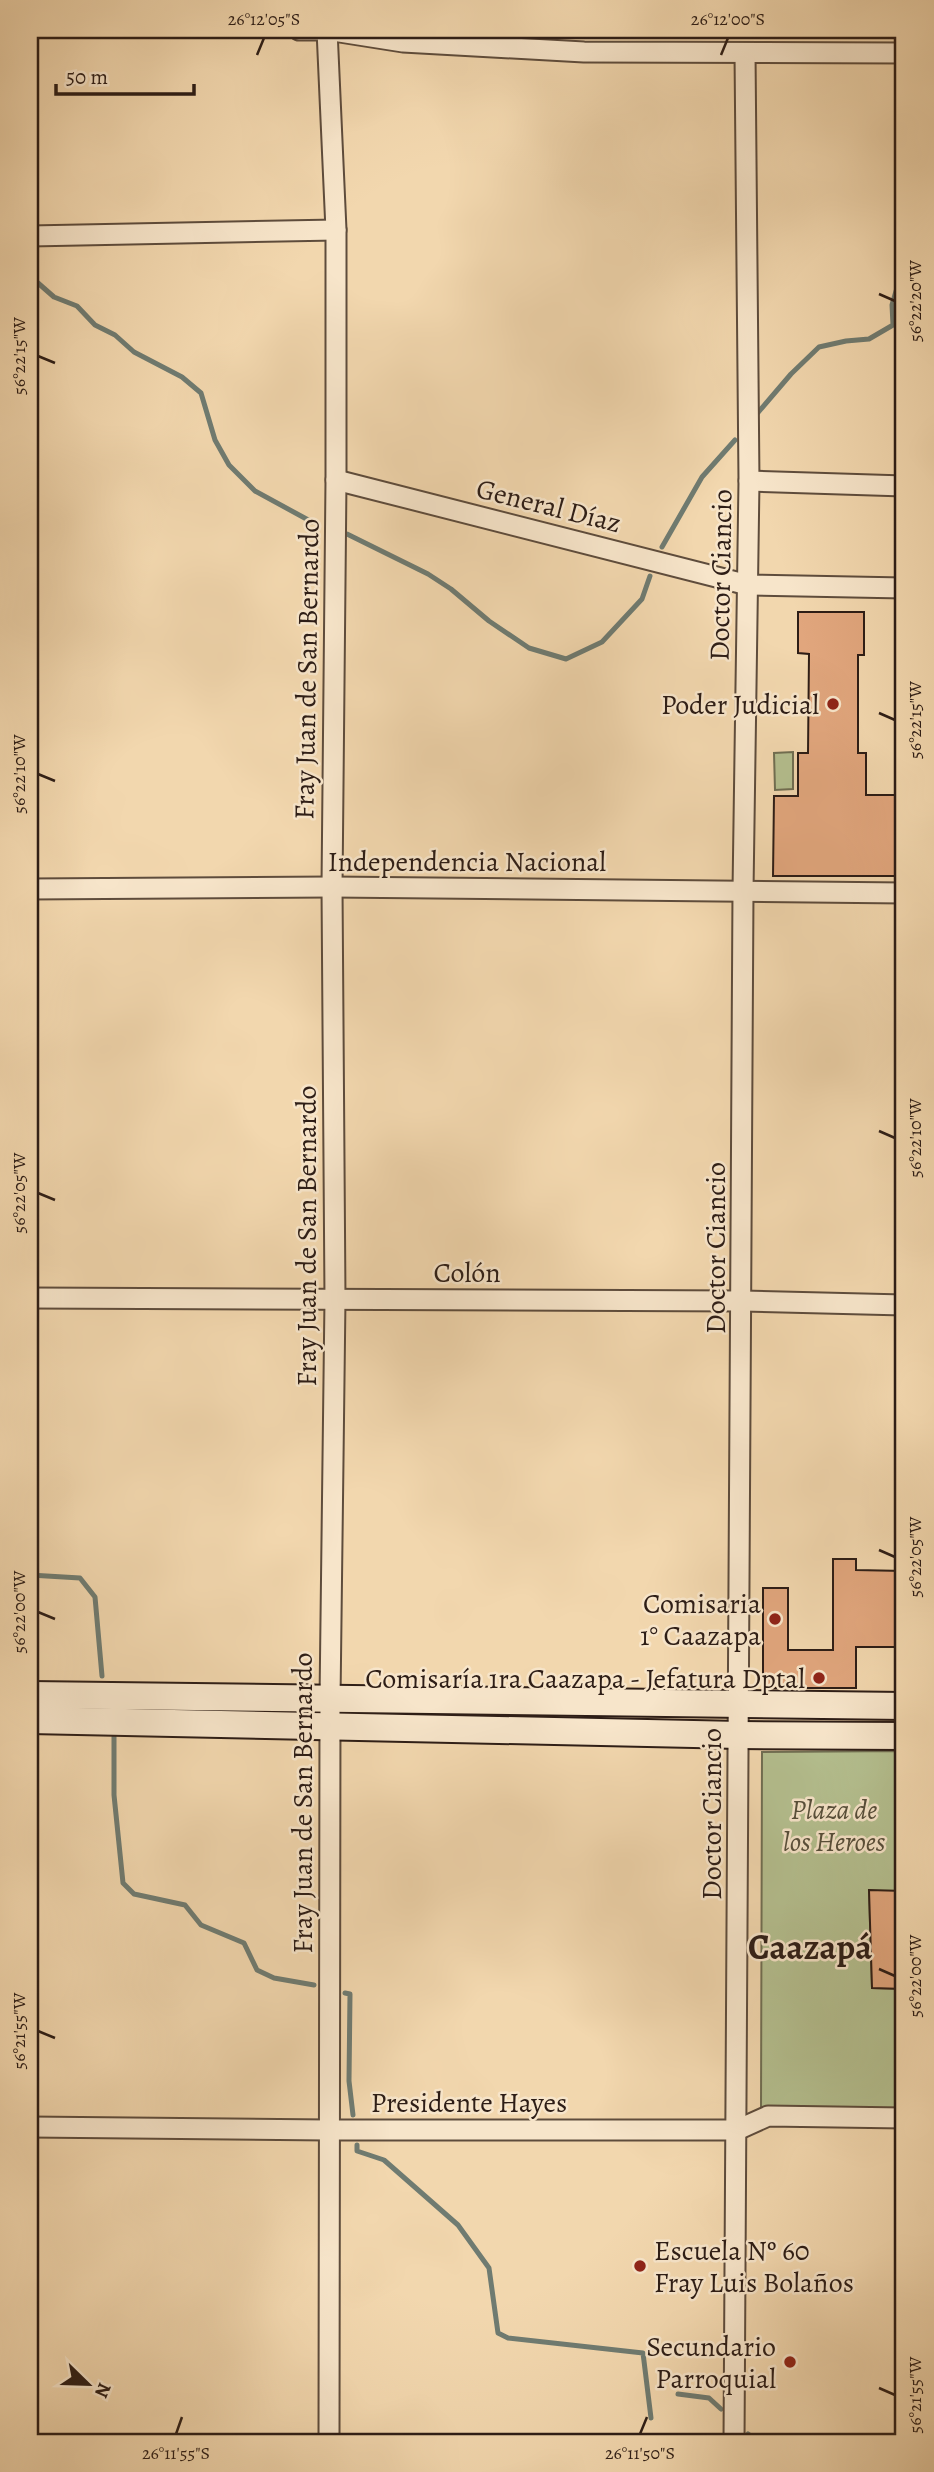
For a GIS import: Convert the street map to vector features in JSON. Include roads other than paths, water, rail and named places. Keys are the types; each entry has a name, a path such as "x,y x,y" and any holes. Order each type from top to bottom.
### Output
{"main road":[{"path":"30,1695 904,1706"},
{"path":"30,1720 904,1736"}],"street":[{"path":"299,30 327,30 402,42 584,51 904,53"},
{"name":"Fray Juan de San Bernardo","path":"327,30 336,230 332,887 335,1299 330,1700 329,2442"},
{"name":"Doctor Ciancio","path":"734,2442 743,1301 743,891 749,481 745,53"},
{"path":"30,236 336,230"},
{"name":"General Díaz","path":"336,480 748,585 904,588"},
{"path":"749,481 904,486"},
{"name":"Independencia Nacional","path":"30,889 332,887 904,893"},
{"name":"Colón","path":"30,1298 743,1301 904,1305"},
{"name":"Presidente Hayes","path":"30,2127 737,2130 768,2116 904,2118"}],"waterway":[{"path":"30,276 54,297 77,306 95,325 115,335 134,352 182,377 201,393 215,440 229,465 255,491 312,522"},
{"path":"755,416 791,374 819,347 869,339 893,325 892,305 899,281 904,278"},
{"path":"662,547 702,477 735,440"},
{"path":"347,534 428,574 529,648 566,659 602,642 642,599 650,576"},
{"path":"30,1575 80,1578 95,1597 102,1676"},
{"path":"114,1737 114,1795 123,1883 134,1894 185,1905 201,1925 244,1943 257,1970 274,1978 314,1985"},
{"path":"345,1993 350,1994 349,2081 353,2115"},
{"path":"357,2145 357,2151 384,2160 458,2225 489,2268 498,2333 508,2338 643,2353 651,2418"},
{"path":"678,2394 709,2398 721,2409"},
{"path":"748,2434 758,2442"}],"place":[{"name":"Poder Judicial","path":"833,704"},
{"name":"Comisaria 1° Caazapa","path":"775,1619"},
{"name":"Comisaría 1ra Caazapa - Jefatura Dptal","path":"819,1678"},
{"name":"Escuela Nº 60 Fray Luis Bolaños","path":"640,2266"},
{"name":"Secundario Parroquial","path":"790,2362"}],"district":[{"name":"Caazapá","path":"810,1947"}],"park label":[{"name":"Plaza de los Heroes","path":"834,1825"}]}
